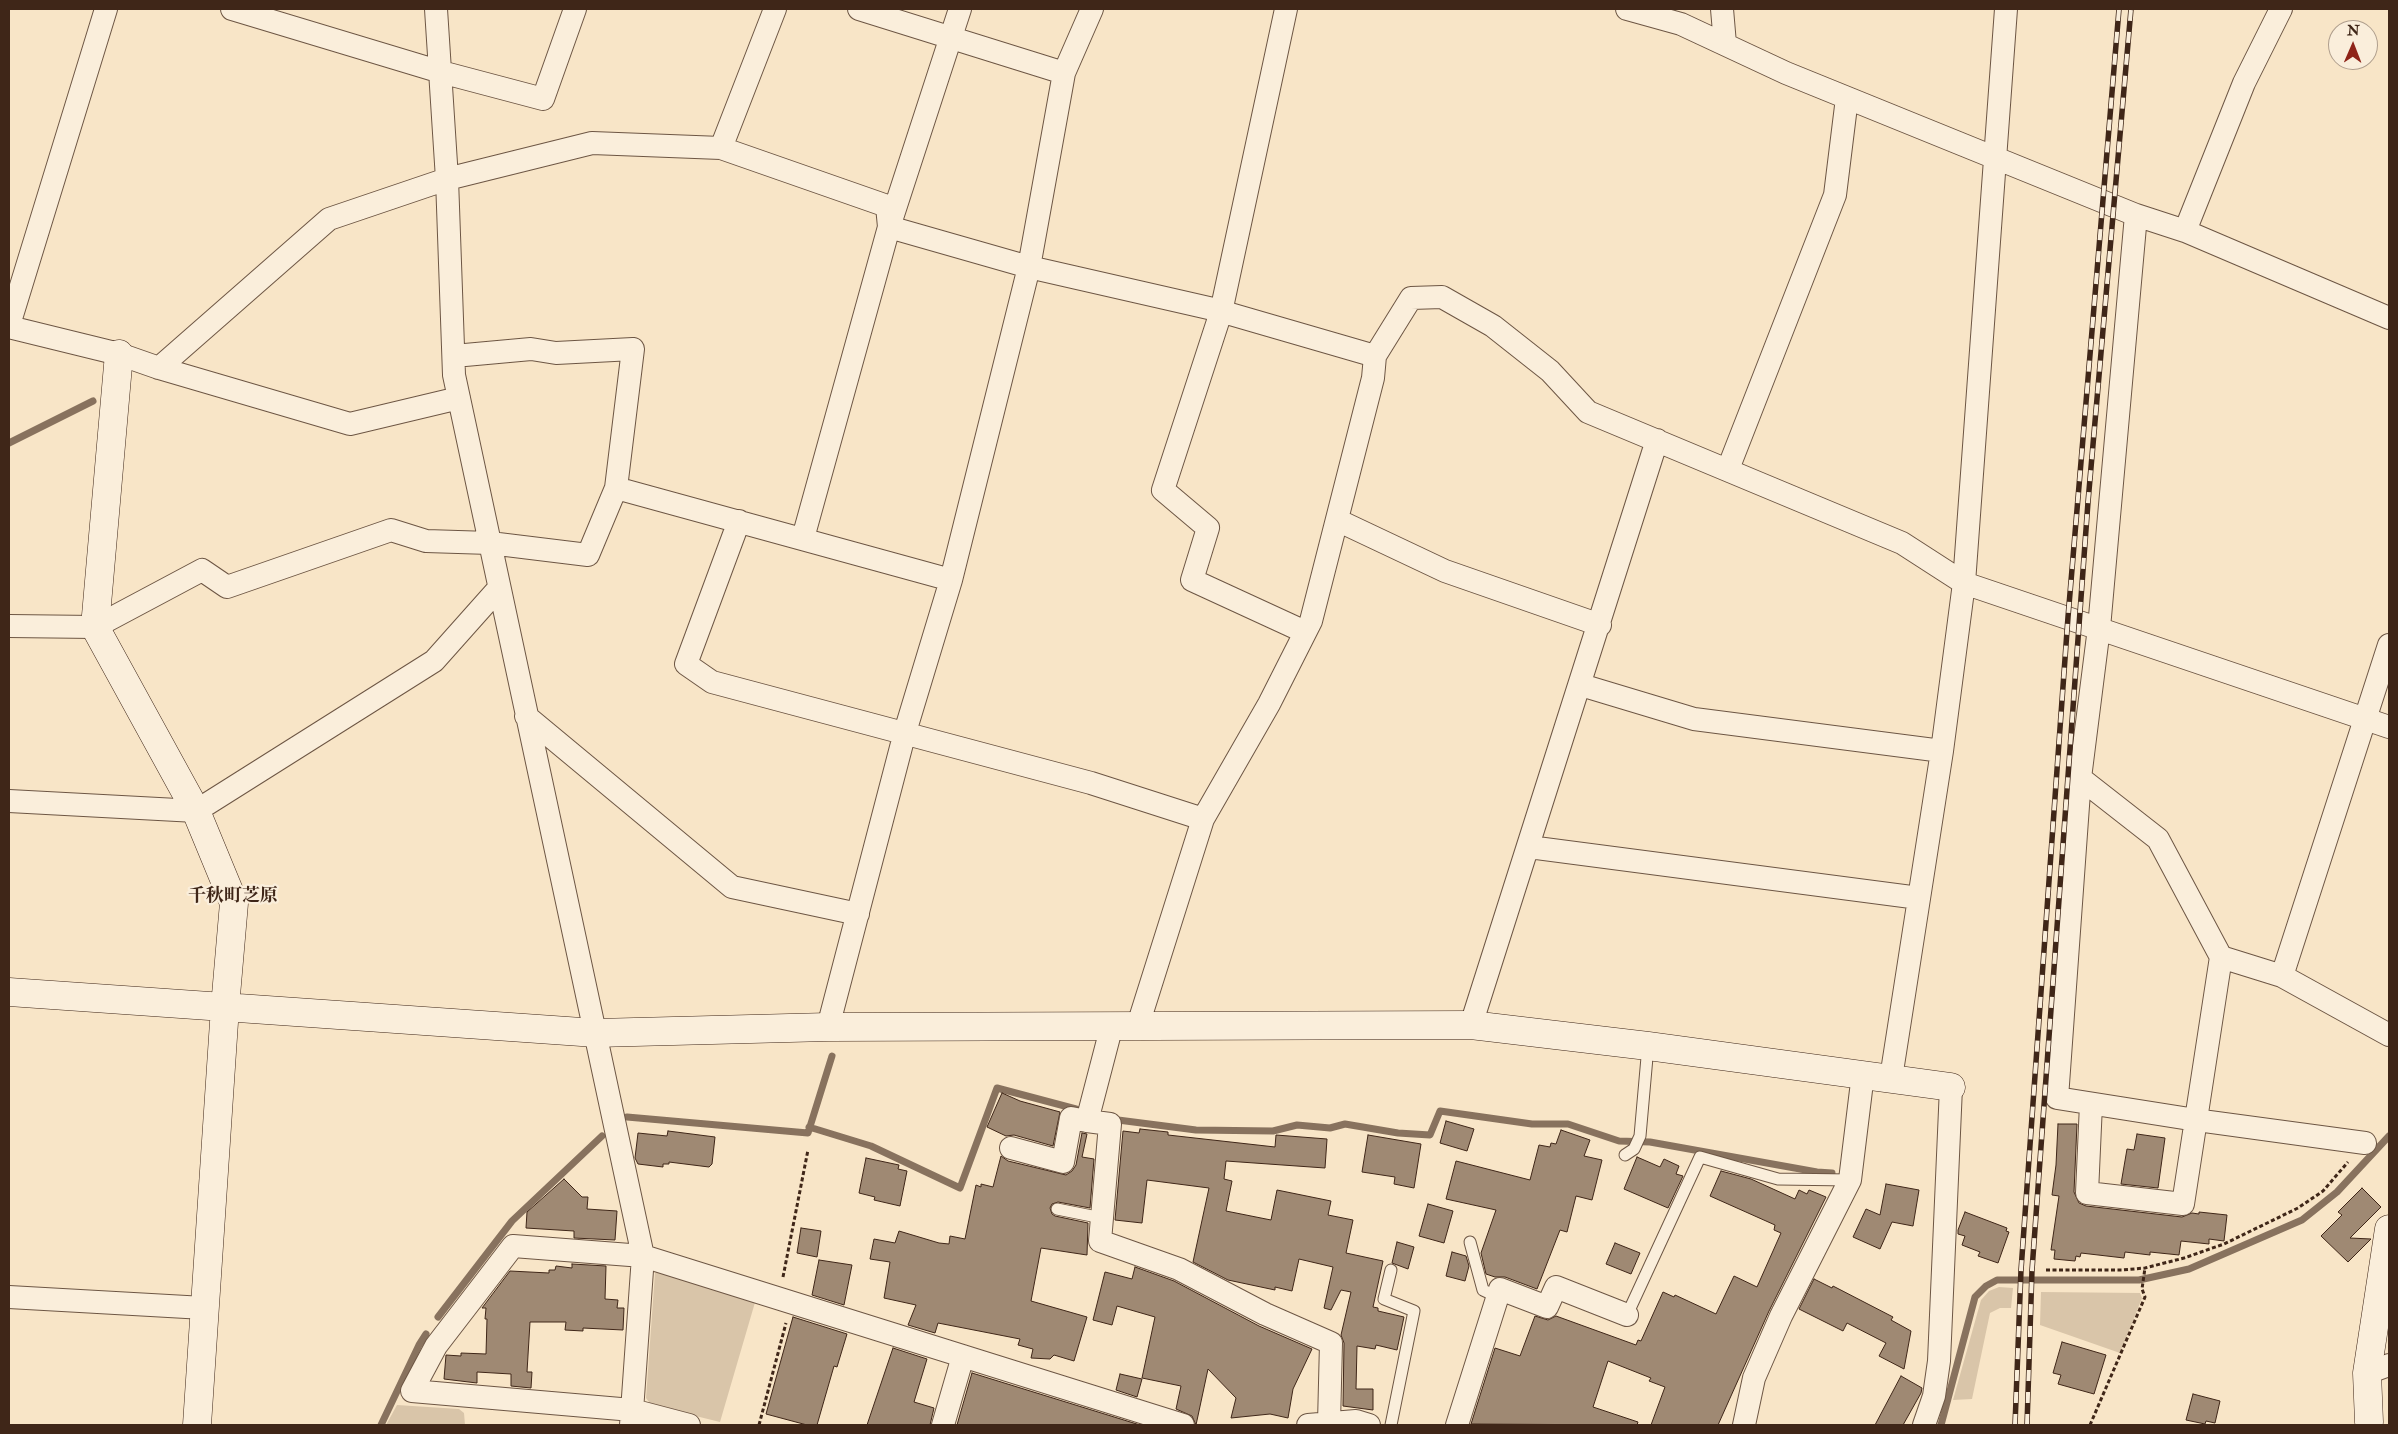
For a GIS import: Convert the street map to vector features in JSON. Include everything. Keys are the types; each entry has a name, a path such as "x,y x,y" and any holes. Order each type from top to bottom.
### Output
{"street":[{"path":"106,9 9,326 119,354 159,368 350,424 459,398"},
{"path":"232,9 441,72 543,99 575,9"},
{"path":"436,9 447,179 454,375 642,1256 632,1418"},
{"path":"721,148 775,9"},
{"path":"860,9 1064,73"},
{"path":"804,538 889,227 960,9"},
{"path":"828,1027 905,732 950,580 1029,267 1064,73 1092,9"},
{"path":"1286,9 1221,312 1163,490 1208,528 1192,580 1305,632"},
{"path":"1627,9 1681,24 1847,98 2136,215 2185,231 2389,318"},
{"path":"1722,9 1725,44"},
{"path":"1891,1078 1942,752 1964,583 2006,9"},
{"path":"2185,231 2244,83 2281,9"},
{"path":"1728,469 1835,195 1847,98"},
{"path":"159,368 330,219 447,179 592,143 721,148 887,206 889,227"},
{"path":"2136,215 2099,628 2080,778 2057,1098 2196,1120 2365,1143"},
{"path":"889,227 1029,267 1221,312 1375,356"},
{"path":"1086,1121 1125,1025 1203,819 1269,704 1311,622 1373,378 1375,356 1411,298 1442,297 1493,326 1550,371 1588,412 1902,543 1964,583 2389,727"},
{"path":"9,626 95,627 202,570 227,587 391,530 426,541 490,543 588,554 616,488 633,349 556,353 531,349 454,356"},
{"path":"119,354 95,627 196,811 234,903 224,1007 197,1425"},
{"path":"1471,1025 1658,440"},
{"path":"616,488 804,538 950,580"},
{"path":"1337,520 1445,571 1600,625"},
{"path":"739,521 686,664 712,682 1091,783 1203,819"},
{"path":"9,801 196,811 434,660 500,588"},
{"path":"2282,976 2389,645"},
{"path":"1581,685 1694,719 1942,752"},
{"path":"526,716 732,887 858,914"},
{"path":"2080,778 2158,839 2221,957 2183,1204 2087,1193 2091,1104"},
{"path":"1529,847 1919,898"},
{"path":"2221,957 2282,976 2389,1035"},
{"path":"9,992 596,1034 828,1027 1471,1025 1951,1086 1938,1361 1934,1396 1924,1425"},
{"path":"1744,1425 1754,1378 1781,1316 1850,1180 1862,1074"},
{"path":"1011,1148 1063,1162 1071,1118 1110,1124 1100,1241 1179,1269 1265,1314 1331,1343 1318,1424 1356,1421 1369,1425"},
{"path":"2370,1423 2378,1369 2389,1229"},
{"path":"689,1425 412,1391 436,1346 513,1246 642,1256 1183,1425"},
{"path":"1457,1425 1500,1289 1547,1307 1556,1288 1627,1315"},
{"path":"9,1297 204,1308"},
{"path":"943,1425 963,1356"}],"lane":[{"path":"1629,1152 1640,1136 1648,1046"},
{"path":"1627,1315 1700,1157 1778,1179 1850,1180"},
{"path":"1057,1209 1102,1218"},
{"path":"1470,1242 1483,1290 1498,1297"},
{"path":"1391,1270 1384,1299 1414,1311 1391,1425"}],"path":[{"path":"2046,1270 2090,1271 2145,1268 2184,1258 2224,1244 2298,1208 2323,1191 2365,1143"},
{"path":"759,1425 785,1301 808,1150"},
{"path":"2090,1425 2145,1297 2142,1289 2145,1268"}],"shaded area":[{"path":"663,1269 756,1299 720,1422 651,1405 646,1398 655,1273"},
{"path":"1999,1287 2013,1288 2011,1308 2000,1308 1990,1313 1972,1399 1953,1400 1981,1300 1989,1291"},
{"path":"2041,1292 2140,1293 2142,1298 2120,1353 2040,1325"},
{"path":"397,1405 459,1409 464,1413 465,1425 386,1425"}],"building":[{"path":"1002,1093 1020,1101 1060,1112 1053,1146 1014,1135 1006,1136 987,1127"},
{"path":"1446,1121 1474,1129 1467,1151 1440,1143"},
{"path":"2058,1124 2077,1124 2074,1192 2079,1203 2086,1206 2182,1217 2192,1213 2199,1214 2199,1212 2227,1215 2224,1241 2209,1239 2209,1244 2181,1241 2179,1255 2150,1252 2150,1255 2125,1252 2124,1258 2081,1253 2080,1257 2076,1256 2075,1261 2054,1259 2055,1250 2051,1250 2059,1196 2052,1195"},
{"path":"1140,1129 1168,1132 1168,1135 1275,1147 1276,1135 1327,1139 1325,1168 1226,1161 1224,1179 1232,1181 1226,1211 1271,1220 1277,1190 1331,1201 1328,1215 1353,1220 1346,1253 1383,1261 1373,1307 1378,1308 1378,1311 1404,1317 1397,1350 1376,1345 1375,1349 1357,1346 1356,1389 1373,1389 1373,1410 1343,1406 1344,1343 1341,1335 1351,1292 1341,1290 1331,1310 1324,1308 1333,1267 1299,1259 1292,1291 1275,1287 1275,1290 1228,1280 1193,1262 1209,1188 1147,1180 1142,1223 1115,1220 1123,1131 1139,1133"},
{"path":"1561,1130 1590,1140 1584,1156 1602,1160 1592,1200 1576,1196 1567,1232 1560,1230 1537,1289 1505,1277 1495,1277 1486,1274 1481,1253 1496,1210 1446,1199 1456,1161 1530,1180 1539,1145 1550,1147 1551,1143 1556,1144"},
{"path":"668,1131 715,1137 712,1164 709,1167 669,1162 669,1164 663,1164 663,1167 638,1164 635,1158 638,1133 667,1136"},
{"path":"1082,1133 1087,1134 1082,1157 1094,1159 1090,1208 1058,1202 1052,1204 1050,1208 1055,1216 1088,1223 1087,1255 1041,1248 1031,1301 1087,1317 1074,1361 1054,1355 1050,1359 1031,1358 1033,1349 1018,1345 1020,1339 938,1323 935,1333 908,1325 916,1305 884,1298 890,1262 870,1259 874,1239 895,1243 899,1231 939,1243 949,1244 950,1236 965,1239 976,1185 981,1187 981,1184 993,1187 1001,1156 1008,1161 1066,1175 1076,1165"},
{"path":"2137,1134 2165,1138 2158,1188 2121,1184 2127,1149 2134,1150"},
{"path":"1368,1135 1421,1144 1414,1188 1394,1184 1395,1177 1362,1172"},
{"path":"1637,1157 1660,1167 1664,1159 1679,1166 1676,1174 1683,1176 1668,1208 1624,1189"},
{"path":"866,1158 899,1165 898,1169 907,1171 900,1206 874,1200 875,1197 859,1193"},
{"path":"1721,1171 1751,1179 1795,1199 1799,1190 1807,1194 1809,1190 1826,1197 1769,1311 1718,1425 1651,1425 1665,1387 1649,1381 1651,1378 1608,1361 1593,1407 1638,1422 1637,1425 1471,1424 1495,1348 1520,1356 1535,1316 1548,1320 1556,1316 1636,1345 1638,1340 1641,1341 1663,1292 1674,1297 1675,1295 1716,1314 1734,1276 1757,1287 1781,1233 1774,1230 1775,1225 1710,1196"},
{"path":"564,1179 582,1197 588,1197 587,1209 617,1211 615,1240 574,1238 574,1231 526,1228 527,1212"},
{"path":"1886,1184 1919,1190 1913,1226 1892,1222 1880,1249 1853,1237 1866,1209 1880,1215"},
{"path":"2362,1188 2381,1207 2350,1238 2371,1239 2348,1262 2321,1236 2342,1215 2338,1212"},
{"path":"1428,1204 1453,1211 1444,1243 1419,1236"},
{"path":"1965,1212 2007,1228 2006,1231 2009,1232 1998,1263 1978,1256 1980,1252 1962,1245 1965,1236 1958,1234 1958,1230"},
{"path":"801,1228 821,1231 817,1257 797,1253"},
{"path":"1397,1242 1414,1247 1408,1269 1392,1263"},
{"path":"1615,1243 1640,1253 1631,1274 1606,1264"},
{"path":"1452,1252 1466,1256 1469,1266 1465,1281 1446,1276"},
{"path":"819,1260 852,1265 844,1305 812,1295"},
{"path":"572,1264 606,1266 605,1299 618,1300 617,1308 624,1308 623,1330 583,1328 583,1331 565,1330 566,1322 530,1322 527,1372 532,1372 531,1388 511,1386 511,1374 477,1372 477,1383 444,1379 446,1355 461,1356 461,1353 486,1354 487,1319 485,1319 486,1308 482,1308 510,1271 549,1273 549,1270 555,1270 556,1266 572,1268"},
{"path":"1135,1267 1174,1281 1259,1326 1312,1349 1293,1389 1288,1418 1270,1414 1231,1418 1236,1398 1208,1369 1196,1425 1192,1416 1176,1409 1181,1386 1142,1378 1155,1317 1117,1306 1112,1325 1093,1320 1105,1272 1132,1279"},
{"path":"1814,1279 1832,1288 1833,1286 1893,1317 1891,1320 1911,1331 1904,1369 1879,1356 1886,1343 1847,1323 1843,1331 1799,1309"},
{"path":"793,1317 847,1334 837,1367 834,1366 817,1425 807,1425 766,1414"},
{"path":"2062,1342 2106,1355 2094,1394 2058,1384 2061,1375 2053,1373"},
{"path":"893,1348 927,1359 914,1402 934,1408 930,1425 867,1425"},
{"path":"972,1373 1140,1425 957,1425"},
{"path":"1120,1374 1142,1379 1137,1397 1116,1390"},
{"path":"1901,1376 1922,1388 1921,1393 1903,1425 1875,1425"},
{"path":"2193,1394 2220,1401 2215,1423 2206,1421 2205,1424 2186,1420"}],"waterway":[{"path":"9,443 93,401"},
{"path":"627,1117 808,1133 832,1056"},
{"path":"809,1127 871,1146 960,1188 997,1088 1076,1109"},
{"path":"1118,1120 1196,1130 1273,1131 1297,1125 1330,1128 1345,1124 1398,1133 1430,1135 1440,1111 1532,1124 1568,1124 1619,1141 1650,1142 1817,1172 1832,1173"},
{"path":"438,1317 512,1221 602,1136"},
{"path":"1941,1425 1975,1297 1986,1286 1997,1280 2139,1280 2189,1269 2302,1220 2337,1192 2389,1136"},
{"path":"381,1425 426,1334"}],"railway":[{"path":"2015,1425 2021,1270 2068,617 2119,9"},
{"path":"2027,1425 2032,1270 2088,502 2131,9"}],"district":[{"name":"千秋町芝原","path":"233,897"}]}
